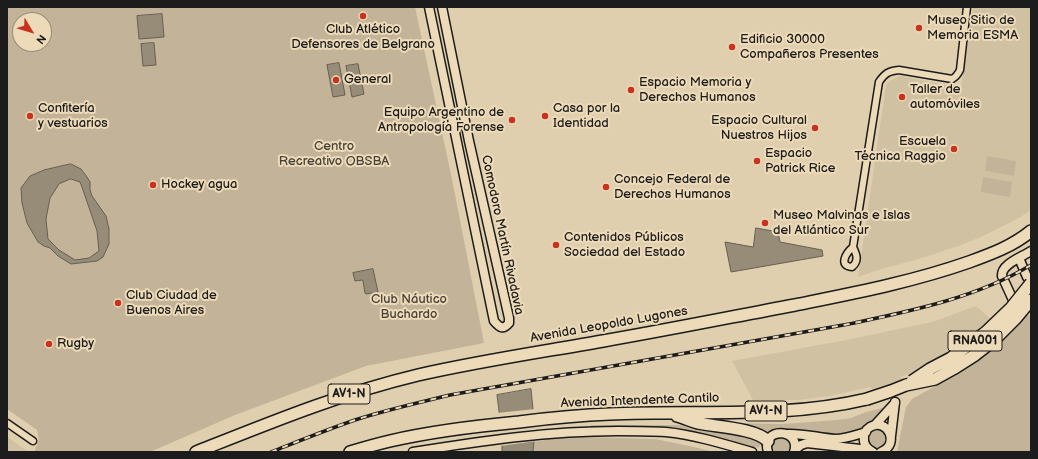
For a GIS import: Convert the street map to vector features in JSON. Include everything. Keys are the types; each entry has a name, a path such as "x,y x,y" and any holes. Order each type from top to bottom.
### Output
{"highway":[{"name":"Avenida Leopoldo Lugones","path":"196,452 360,390 412,377 509,357 676,328 881,288 984,257 1011,245 1030,232"},
{"name":"RNA001","path":"906,385 951,358 986,332 1012,308 1029,280"},
{"path":"906,385 935,379 975,355 1016,318 1031,300"},
{"name":"Avenida Intendente Cantilo","path":"350,452 408,437 450,430 536,420 610,414 800,410 844,404 867,399 906,385"},
{"path":"665,413 699,423 753,433 764,437 768,446"}],"street":[{"name":"Comodoro Martín Rivadavia","path":"429,7 494,321 502,328 506,327 510,323 442,7"},
{"path":"853,248 879,82 887,73 899,70 952,79 955,78 960,70 967,7"},
{"path":"461,162 474,159"},
{"path":"1012,300 1002,276 1002,271 1006,266 1031,251"},
{"path":"1019,258 1029,280"},
{"path":"413,452 536,435 584,431 647,431 667,432 713,441 751,452 768,446 771,437 776,433 782,432 787,434 834,439 855,436 866,432 875,425 895,402 891,440 886,450"},
{"path":"7,423 33,441"},
{"path":"875,425 880,425 887,429 891,436"},
{"path":"866,432 864,440 866,447 871,451"},
{"path":"787,434 792,438 795,444 794,451"},
{"path":"794,451 801,445 807,443 871,451"}],"shaded area":[{"name":"Escuela Técnica Raggio","path":"973,7 1031,7 1031,210 1019,218 981,237 961,245 858,277 886,85 890,81 901,76 961,88"},
{"path":"162,14 164,37 139,39 137,16"},
{"path":"154,43 156,65 143,66 141,44"},
{"name":"General","path":"339,63 345,95 333,97 327,65"},
{"path":"358,64 364,94 352,97 346,66"},
{"path":"71,164 81,169 90,182 92,196 106,216 109,229 109,244 103,257 97,261 71,264 58,256 50,248 38,242 27,223 22,203 21,188 30,176 44,170","holes":["71,179 80,182 97,231 99,251 89,258 75,260 59,250 48,239 46,219 50,198 59,184"]},
{"path":"756,228 778,232 780,242 822,250 823,256 731,272 725,242 753,247"},
{"path":"373,269 378,292 366,294 363,281 355,281 353,273"},
{"path":"976,306 992,320 982,330 947,356 926,367 901,377 901,382 876,393 870,387 830,396 798,400 753,400 732,361 932,322"},
{"path":"531,389 535,430 533,452 502,452 502,435 497,395"},
{"path":"7,436 13,441 29,452 7,452"}],"green space":[{"path":"7,7 415,7 452,179 484,343 366,366 235,415 150,452 34,452 39,440 37,430 7,409"},
{"path":"987,156 1016,161 1014,176 985,171"},
{"path":"983,177 1012,182 1010,197 981,192"},
{"path":"1026,313 1031,317 1031,452 897,452 906,407 912,399 959,373 990,351"},
{"path":"887,407 875,421 857,433 846,435 825,435 778,429 767,435 728,423 783,424 837,420 851,418 866,412"},
{"path":"591,425 676,425 704,427 759,437 762,443 759,447 753,448 680,430 640,427 591,427"},
{"path":"884,428 889,441 882,448 875,448 869,444 868,434 872,430"},
{"path":"781,435 790,441 791,447 789,452 772,452 770,447 771,441"},
{"path":"585,437 655,439 714,452 533,452 534,442 547,439"}],"pier":[{"path":"535,409 537,441 500,446 497,413"}],"railway":[{"path":"271,452 355,420 450,395 849,324 896,314 966,295 1031,265"}],"place":[{"name":"Club Atlético Defensores de Belgrano","path":"363,16"},
{"name":"Museo Sitio de Memoria ESMA","path":"919,28"},
{"name":"Edificio 30000 Compañeros Presentes","path":"732,47"},
{"name":"General","path":"336,80"},
{"name":"Espacio Memoria y Derechos Humanos","path":"631,90"},
{"name":"Taller de automóviles","path":"902,97"},
{"name":"Confitería y vestuarios","path":"30,116"},
{"name":"Casa por la Identidad","path":"545,116"},
{"name":"Equipo Argentino de Antropología Forense","path":"512,120"},
{"name":"Espacio Cultural Nuestros Hijos","path":"815,128"},
{"name":"Escuela Técnica Raggio","path":"954,149"},
{"name":"Espacio Patrick Rice","path":"757,161"},
{"name":"Hockey agua","path":"153,185"},
{"name":"Concejo Federal de Derechos Humanos","path":"606,187"},
{"name":"Museo Malvinas e Islas del Atlántico Sur","path":"765,223"},
{"name":"Contenidos Públicos Sociedad del Estado","path":"556,245"},
{"name":"Club Ciudad de Buenos Aires","path":"118,303"},
{"name":"Rugby","path":"49,344"}],"park label":[{"name":"Centro Recreativo OBSBA","path":"334,154"},
{"name":"Club Náutico Buchardo","path":"409,308"}]}
